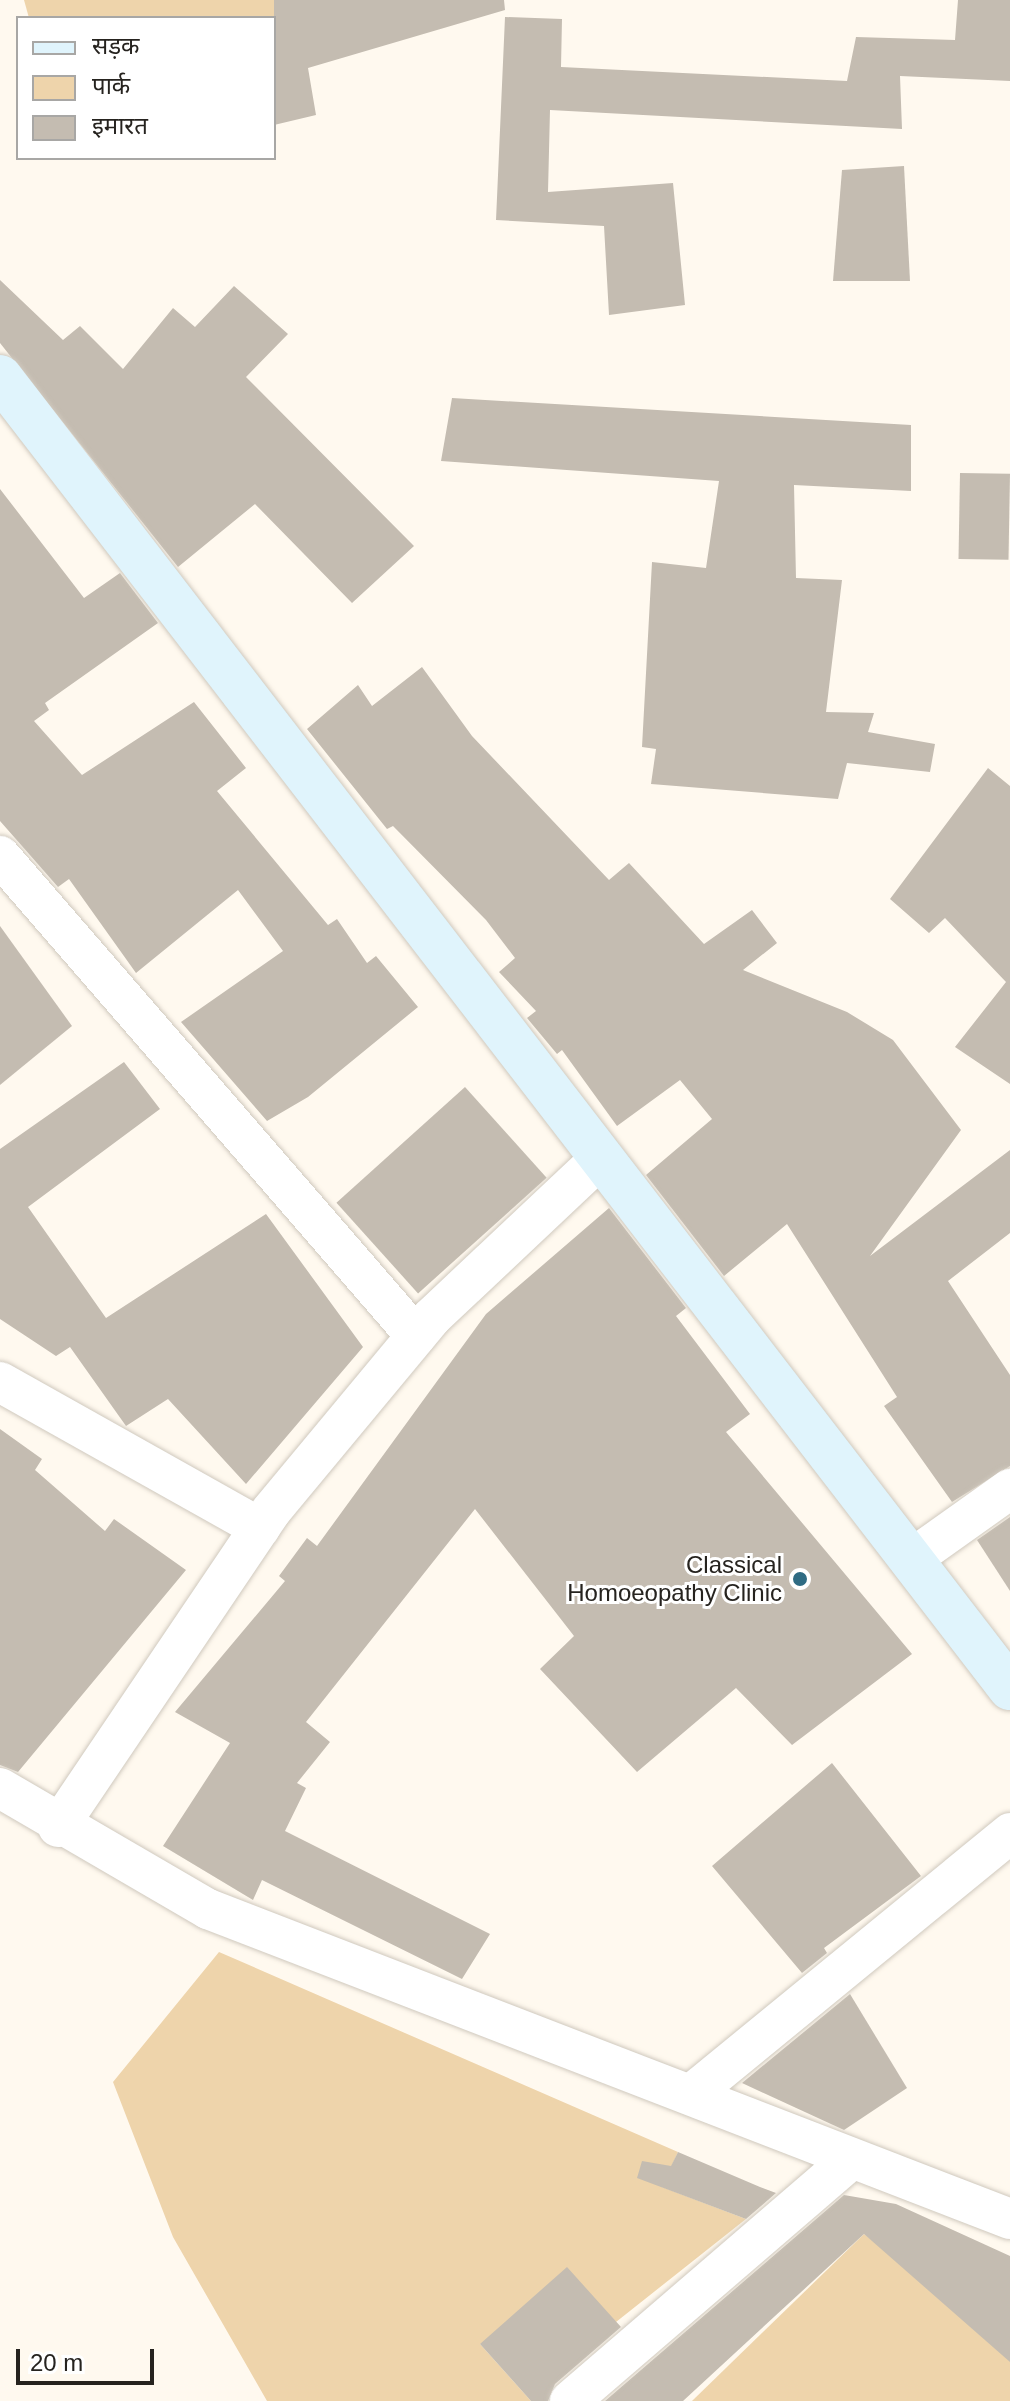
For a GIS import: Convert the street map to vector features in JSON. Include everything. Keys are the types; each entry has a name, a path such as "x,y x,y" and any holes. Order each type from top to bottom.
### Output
{"street":[{"path":"0,377 1010,1688"},
{"path":"0,856 416,1336"},
{"path":"58,1827 260,1528 416,1336 601,1158"},
{"path":"0,1382 260,1528"},
{"path":"910,1560 1010,1489"},
{"path":"0,1788 58,1827 208,1909 694,2092 851,2159 1010,2219"},
{"path":"694,2092 1010,1833"},
{"path":"570,2401 851,2159"}],"green space":[{"path":"24,0 369,0 276,18 28,16"},
{"path":"219,1952 678,2152 662,2187 746,2219 616,2322 480,2344 531,2401 267,2401 173,2237 113,2082"},
{"path":"864,2234 1010,2347 1010,2401 692,2401"}],"building":[{"path":"274,0 504,0 505,10 308,68 316,115 276,125"},
{"path":"958,0 1010,0 1010,81 900,76 902,129 550,110 548,192 673,183 685,305 609,315 604,226 496,220 505,17 562,19 561,67 847,81 856,37 955,40"},
{"path":"904,166 910,281 833,281 842,170"},
{"path":"0,280 63,340 80,326 123,369 173,308 195,327 234,286 288,334 246,377 414,546 352,603 255,504 178,567 0,343"},
{"path":"452,398 911,425 911,491 794,485 796,578 842,580 826,712 874,713 868,732 935,744 930,772 847,763 838,799 651,784 656,749 642,747 652,562 706,568 719,481 441,461"},
{"path":"960,473 1010,474 1008,560 958,559"},
{"path":"0,489 84,598 120,573 158,623 45,703 49,710 34,721 82,775 194,702 246,768 217,791 328,925 337,919 367,963 376,956 418,1007 308,1097 267,1121 181,1022 283,951 238,890 136,973 69,879 58,887 0,821"},
{"path":"422,667 472,736 609,880 629,863 704,944 752,910 777,943 743,970 847,1012 893,1040 961,1130 870,1256 1010,1150 1010,1233 948,1281 1010,1375 1010,1466 952,1502 884,1406 897,1397 787,1224 724,1276 646,1175 712,1119 680,1080 617,1126 562,1050 557,1054 527,1018 536,1011 499,972 515,958 486,920 393,826 387,829 307,729 358,685 372,706"},
{"path":"988,768 1010,786 1010,1084 955,1047 1006,982 945,918 929,933 890,899"},
{"path":"0,926 72,1026 0,1085"},
{"path":"124,1062 160,1109 28,1207 106,1318 266,1214 363,1347 246,1484 168,1399 126,1426 70,1347 56,1356 0,1319 0,1149"},
{"path":"465,1087 547,1178 418,1293 336,1203"},
{"path":"609,1208 686,1308 676,1316 750,1414 726,1432 912,1654 792,1745 736,1688 637,1772 540,1669 574,1636 475,1509 306,1722 330,1742 297,1783 306,1788 285,1831 490,1934 462,1979 262,1880 253,1900 163,1846 230,1743 175,1712 285,1581 279,1576 307,1538 317,1546 486,1314"},
{"path":"0,1429 42,1459 35,1470 105,1531 114,1519 186,1570 18,1772 0,1765"},
{"path":"1010,1517 1010,1591 977,1540"},
{"path":"832,1763 921,1876 824,1948 827,1953 802,1973 712,1866"},
{"path":"850,1994 907,2088 844,2130 742,2083"},
{"path":"678,2152 776,2193 746,2219 637,2178 642,2161 671,2166"},
{"path":"844,2195 896,2204 1010,2256 1010,2362 864,2234 683,2401 605,2401"},
{"path":"567,2267 621,2327 555,2384 548,2401 531,2401 480,2344"}],"place":[{"name":"Classical Homoeopathy Clinic","path":"800,1579"}]}
